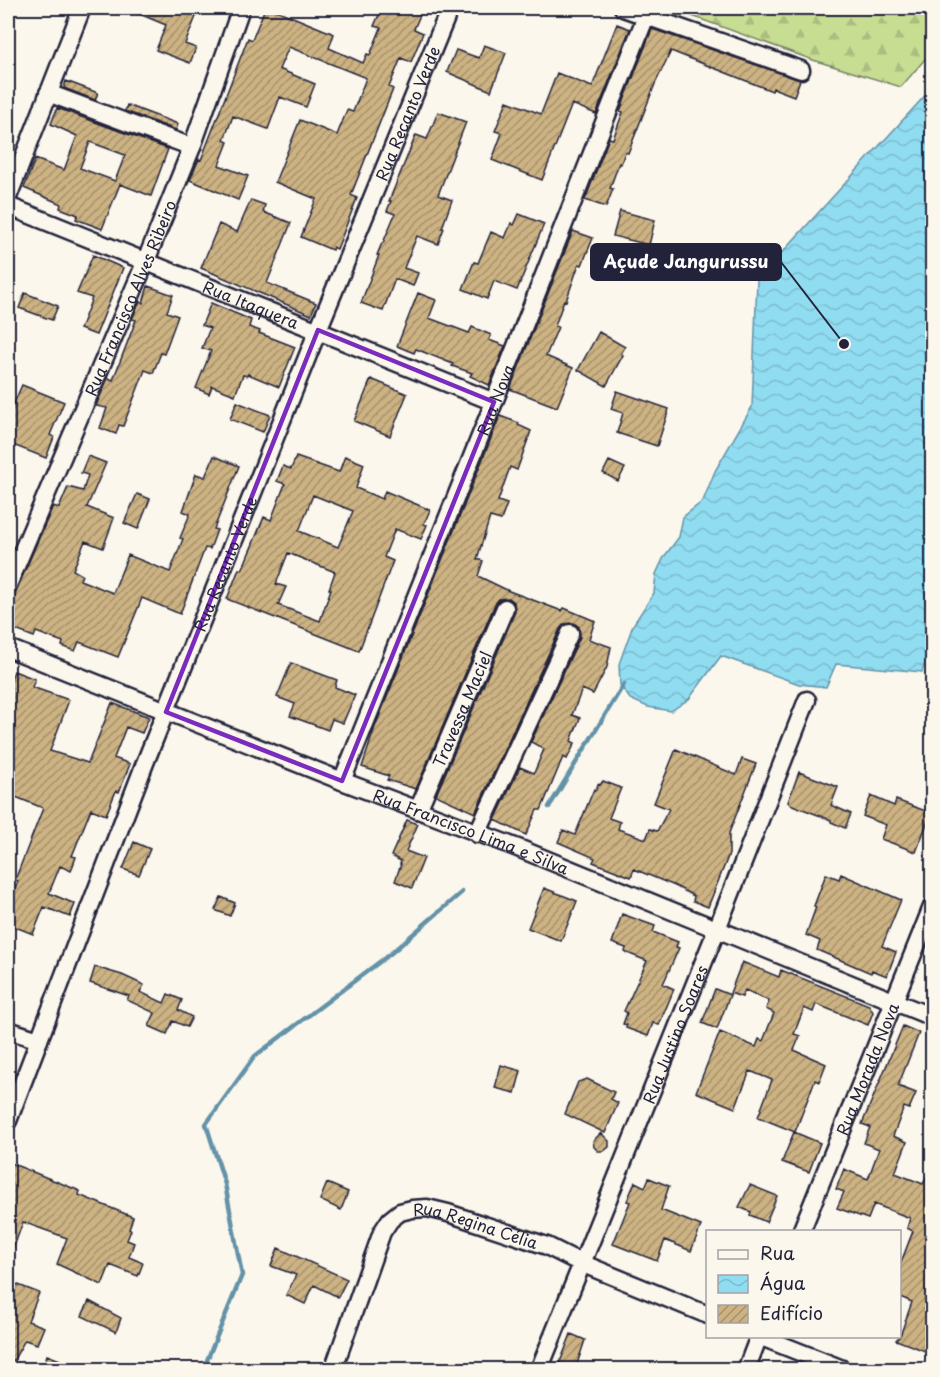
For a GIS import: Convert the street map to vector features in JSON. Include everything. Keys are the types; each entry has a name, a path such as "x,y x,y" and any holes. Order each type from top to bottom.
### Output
{"street":[{"path":"8,197 82,8"},
{"name":"Rua Francisco Alves Ribeiro","path":"8,585 192,147 241,8"},
{"name":"Rua Recanto Verde","path":"8,1121 165,712 450,8"},
{"path":"623,8 801,70"},
{"name":"Rua Nova","path":"342,781 646,16"},
{"path":"48,93 192,147"},
{"name":"Rua Itaquera","path":"8,206 494,402"},
{"name":"Travessa Maciel","path":"418,810 506,608"},
{"path":"477,834 570,633"},
{"name":"Rua Francisco Lima e Silva","path":"8,648 933,1017"},
{"name":"Rua Justino Soares","path":"539,1370 807,700"},
{"name":"Rua Morada Nova","path":"802,1230 933,907"},
{"path":"8,1030 39,1040"},
{"name":"Rua Regina Célia","path":"333,1370 382,1232 390,1220 400,1212 412,1209 427,1208 448,1213 547,1246 580,1263 706,1314"},
{"path":"746,1370 758,1338"},
{"path":"764,1338 845,1370"}],"highlighted area":[{"path":"318,330 494,402 342,781 166,712"}],"green space":[{"path":"670,8 932,8 932,51 901,87 813,60"}],"water":[{"path":"932,88 932,644 922,672 836,664 826,687 799,684 721,656 689,699 671,711 648,707 630,699 620,685 619,664 633,625 654,593 656,574 664,557 679,537 683,517 703,501 715,471 752,407 757,280"}],"building":[{"path":"125,8 181,8 197,14 185,44 196,48 190,63 156,50 166,25"},
{"path":"265,8 271,8 334,34 329,48 363,63 367,54 370,55 381,28 374,26 382,8 423,8 414,29 423,33 411,62 401,58 389,87 393,89 351,195 357,198 337,249 333,247 332,250 301,237 316,199 275,182 300,120 337,135 347,110 353,112 366,78 289,47 279,69 315,84 306,107 280,97 268,129 233,116 224,140 228,142 219,165 248,176 238,200 190,180 199,159 201,160 248,38 252,40"},
{"path":"617,24 630,29 596,114 572,104 542,180 492,160 502,133 495,131 507,101 541,114 557,73 592,87"},
{"path":"652,29 800,80 794,96 773,88 772,91 671,51 655,84 628,153 625,152 621,164 619,163 606,207 585,200 609,138 613,139 623,112 620,111"},
{"path":"484,45 506,53 491,91 447,72 456,50 479,58"},
{"path":"66,81 98,93 95,100 64,88"},
{"path":"127,105 178,124 176,130 125,111"},
{"path":"57,108 168,149 151,196 120,184 102,229 76,219 78,215 60,208 61,204 24,188 35,159 64,170 77,136 51,124","holes":["90,142 125,155 115,181 80,168"]},
{"path":"438,112 466,122 438,195 452,200 438,244 417,236 404,268 418,273 413,286 395,279 383,311 361,303 379,255 377,255 395,214 387,211 391,201 389,201 416,135 427,139"},
{"path":"251,200 265,205 263,212 291,223 267,283 316,303 311,315 201,268 219,224 237,232"},
{"path":"620,211 655,220 649,245 613,236"},
{"path":"519,214 544,224 517,290 494,281 487,299 463,289 474,262 478,263 491,232 505,238 511,223 514,225"},
{"path":"573,231 593,238 582,265 579,264 566,301 564,300 555,326 558,327 546,356 573,368 557,407 510,389"},
{"path":"93,255 123,268 96,335 80,329 92,298 77,293"},
{"path":"148,286 173,295 167,312 178,316 164,354 161,353 153,373 145,370 123,426 119,425 116,434 100,428 107,408 96,406 108,378 113,380 136,320 132,319 140,301 143,303"},
{"path":"25,293 58,306 52,320 19,308"},
{"path":"418,293 436,300 429,318 469,333 472,327 491,335 489,340 505,346 489,385 470,376 472,373 452,366 453,364 416,349 414,353 397,346"},
{"path":"211,303 251,320 249,327 260,331 259,333 295,347 279,387 248,374 243,375 235,395 212,386 209,394 196,388 211,351 202,348 210,328 202,325"},
{"path":"599,332 625,347 606,386 578,370"},
{"path":"371,379 407,394 390,436 354,421"},
{"path":"22,385 64,402 50,435 54,437 46,458 8,443 8,409 11,410"},
{"path":"617,391 669,409 657,446 617,433 623,413 611,409"},
{"path":"237,402 270,415 263,432 230,419"},
{"path":"500,416 519,423 518,425 531,431 517,470 510,467 498,501 507,504 501,520 490,517 477,559 483,561 478,576 509,591 562,611 564,608 595,621 589,639 611,647 607,667 593,694 582,689 572,715 580,718 571,741 575,743 567,759 563,757 541,810 537,810 526,835 495,820 520,767 534,773 544,749 531,742 580,637 579,627 574,623 564,624 560,629 475,813 436,795 515,612 514,602 509,598 499,599 495,604 416,789 387,780 389,776 362,767 375,727"},
{"path":"88,456 106,463 87,507 114,518 103,548 85,541 73,570 82,575 80,580 113,593 128,555 170,572 190,514 183,511 196,474 205,477 214,456 239,466 214,529 217,530 210,549 205,548 180,614 142,598 118,657 79,642 75,651 62,646 63,642 36,632 34,637 8,627 8,616 17,589 53,506 59,508 68,487 83,491 88,475 81,473"},
{"path":"345,456 364,464 356,488 382,499 385,491 430,510 421,539 395,529 384,557 393,561 359,651 227,599 264,517 271,520 285,484 277,481 283,466 291,469 296,457 339,472","holes":["313,495 353,511 338,547 299,531","288,553 335,572 320,621 278,605 286,587 276,584"]},
{"path":"609,461 625,468 618,481 603,473"},
{"path":"137,494 150,499 138,529 124,523"},
{"path":"291,663 337,680 335,687 355,695 343,723 332,719 328,730 290,716 295,704 277,697"},
{"path":"14,671 35,679 32,687 69,700 50,751 88,763 112,703 149,717 142,733 126,727 114,758 130,764 119,792 116,791 106,815 91,809 72,856 76,857 71,871 60,866 49,893 75,904 70,917 44,907 33,934 8,924 8,907 18,881 15,880 43,808 8,794 8,688"},
{"path":"676,749 736,775 742,759 756,764 729,833 729,854 708,907 693,901 694,896 675,886 634,869 631,877 593,862 595,858 558,842 563,830 575,835 594,789 596,790 598,784 600,785 603,781 621,788 609,818 620,822 618,829 646,839 650,829 657,831 669,809 654,803"},
{"path":"799,772 838,787 831,805 851,814 845,828 788,802"},
{"path":"871,796 894,806 896,800 931,813 916,852 881,839 886,825 863,816"},
{"path":"407,820 418,824 406,851 424,858 412,888 395,881 401,861 391,856"},
{"path":"134,842 150,849 139,875 123,869"},
{"path":"826,874 839,879 841,874 901,900 882,946 896,952 887,976 872,970 871,973 817,950 820,941 806,935"},
{"path":"544,888 577,901 561,941 528,928"},
{"path":"221,897 235,903 230,916 215,910"},
{"path":"622,914 655,926 653,932 678,942 676,947 679,948 663,984 674,989 659,1025 653,1023 648,1036 626,1028 627,1025 623,1024 627,1013 624,1011 647,961 625,952 626,948 612,943"},
{"path":"742,962 779,977 781,970 869,1005 873,1012 868,1025 816,1004 813,1012 804,1008 794,1034 800,1036 794,1050 826,1064 819,1082 815,1080 795,1132 758,1117 772,1080 750,1071 735,1108 696,1092 720,1032 756,1047 759,1039 763,1041 774,1013 766,1009 769,1001 745,990 742,997 730,993"},
{"path":"95,967 122,975 144,985 140,992 164,1003 168,994 182,1000 178,1010 192,1017 187,1027 173,1021 167,1034 149,1026 155,1013 127,1000 129,996 90,983"},
{"path":"715,989 730,995 717,1029 702,1023"},
{"path":"903,1026 919,1033 898,1086 916,1093 909,1109 904,1107 893,1136 907,1142 895,1173 923,1184 933,1164 933,1354 896,1340 901,1338 912,1302 901,1297 901,1262 913,1231 907,1228 910,1218 874,1204 868,1219 837,1208 844,1192 836,1189 844,1169 868,1179 879,1149 864,1143 870,1127 862,1124"},
{"path":"501,1065 521,1071 515,1093 495,1088"},
{"path":"587,1079 614,1092 611,1099 618,1103 605,1133 565,1114 578,1082"},
{"path":"794,1132 820,1143 809,1172 782,1162"},
{"path":"601,1133 609,1141 609,1147 604,1151 598,1151 593,1141"},
{"path":"8,1162 80,1191 79,1195 133,1217 127,1240 134,1243 129,1257 143,1263 138,1276 110,1265 102,1285 57,1264 67,1238 23,1222 9,1260"},
{"path":"649,1178 669,1186 661,1210 701,1226 691,1251 665,1240 657,1261 613,1244 630,1202 627,1201 635,1182 645,1187"},
{"path":"327,1183 348,1192 341,1210 320,1200"},
{"path":"750,1185 777,1196 766,1222 739,1207"},
{"path":"278,1248 347,1279 338,1297 314,1285 305,1304 286,1295 296,1275 271,1266"},
{"path":"8,1281 39,1293 28,1321 44,1327 37,1344 25,1340 8,1370"},
{"path":"89,1301 121,1318 116,1332 82,1316"},
{"path":"571,1334 585,1340 575,1370 557,1370"},
{"path":"47,1355 60,1360 57,1370 42,1370"}],"waterway":[{"path":"549,807 624,684"},
{"path":"203,1370 242,1275 225,1184 206,1124 255,1056 390,954 462,892"}],"place":[{"name":"Açude Jangurussu","path":"844,344"}]}
